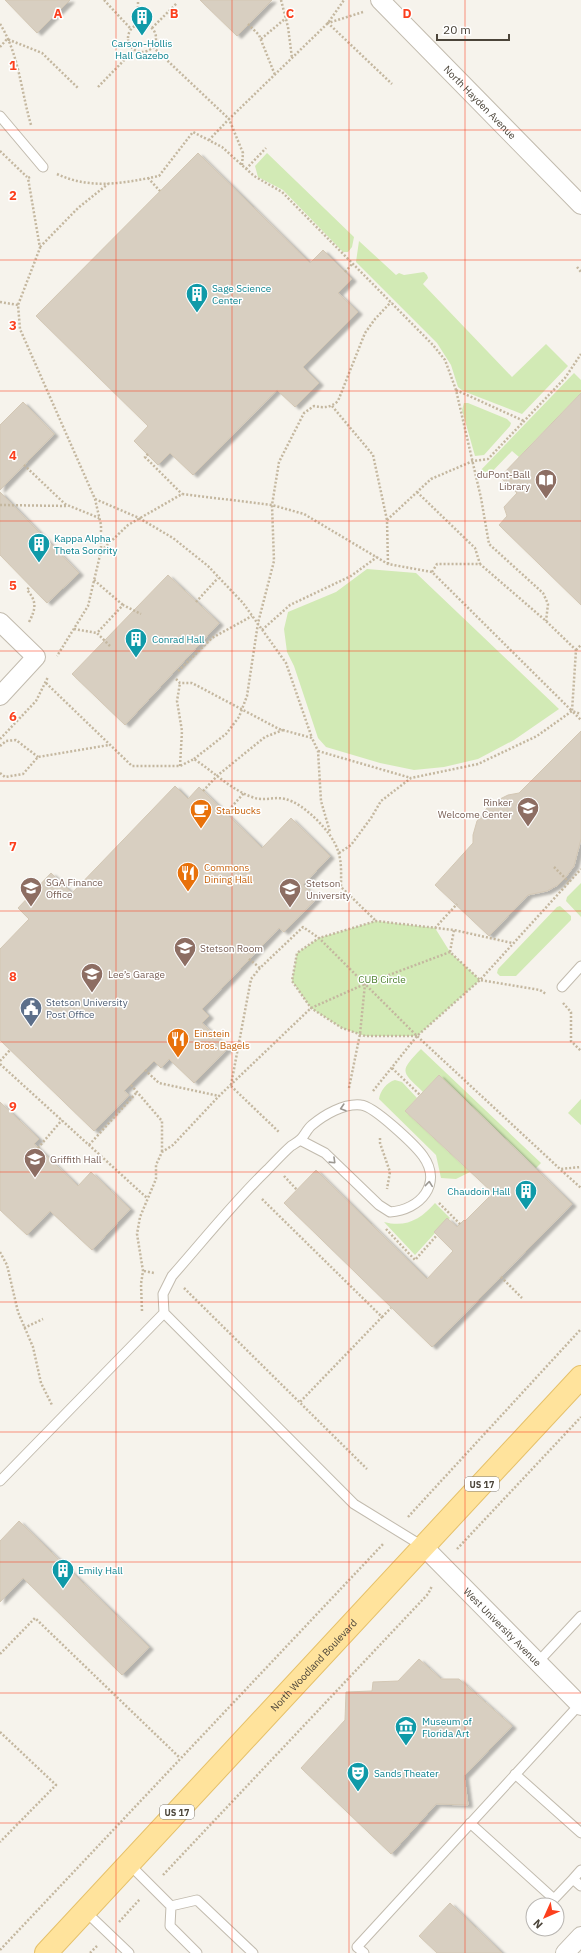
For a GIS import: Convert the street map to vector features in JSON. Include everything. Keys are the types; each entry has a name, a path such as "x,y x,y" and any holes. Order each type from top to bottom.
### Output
{"main road":[{"name":"North Woodland Boulevard","path":"46,1953 581,1377"}],"street":[{"name":"North Hayden Avenue","path":"374,5 581,205"},
{"path":"0,622 44,660 0,696"},
{"name":"West University Avenue","path":"424,1547 580,1705"},
{"path":"565,1953 581,1936"}],"lane":[{"path":"0,116 43,167"},
{"path":"562,987 581,966"},
{"path":"300,1140 325,1153 379,1205 390,1212 410,1208 427,1193 430,1187 430,1171 428,1162 412,1144 373,1108 362,1104 341,1108 327,1114 311,1126 300,1140 266,1170 172,1276 163,1294 164,1313 354,1504 424,1547"},
{"path":"0,1481 164,1313"},
{"path":"538,1662 581,1616"},
{"path":"364,1953 357,1947 580,1705"},
{"path":"515,1774 581,1833"},
{"path":"470,1823 554,1899 581,1870"},
{"path":"129,1864 171,1906 170,1926 197,1953"},
{"path":"573,1879 581,1886"},
{"path":"171,1906 197,1900 253,1953"},
{"path":"85,1911 128,1953"}],"path":[{"path":"104,0 131,29"},
{"path":"138,0 138,24"},
{"path":"281,0 286,18 292,58"},
{"path":"209,140 328,24 344,0"},
{"path":"152,28 177,3"},
{"path":"328,24 374,5"},
{"path":"261,39 286,18"},
{"path":"0,24 16,58 22,95 32,131"},
{"path":"138,24 143,24 152,28 156,40 153,47 146,52 134,50 128,42 131,29 138,24"},
{"path":"248,24 259,35 275,75"},
{"path":"328,24 392,84"},
{"path":"0,47 7,39"},
{"path":"7,39 42,53 79,89"},
{"path":"153,47 230,119 243,153 242,166"},
{"path":"98,87 134,50"},
{"path":"28,178 43,167 65,178 100,185 159,176 193,132 222,147 246,170 282,192 433,345 445,360 456,390 473,461 489,544 543,593 548,604 546,621"},
{"path":"246,170 266,148"},
{"path":"0,151 28,178 40,248"},
{"path":"148,178 160,191"},
{"path":"44,660 74,629 88,606 101,551 99,518 94,499 20,329 18,305 40,248 78,208 109,184"},
{"path":"345,272 353,263"},
{"path":"577,267 581,272"},
{"path":"0,302 18,305"},
{"path":"46,683 132,766 180,766 194,759 226,734 242,710 247,696 258,623 274,561 272,505 278,462 304,413 314,406 324,408 332,406 338,401 365,333 375,319 391,302"},
{"path":"387,520 431,479 473,461 488,459 565,378 581,354"},
{"path":"456,390 524,422"},
{"path":"332,406 372,455 387,520 388,564"},
{"path":"148,454 145,457 182,494"},
{"path":"24,465 68,506"},
{"path":"417,492 475,548 480,564 546,621 576,650"},
{"path":"101,551 128,525 182,494 272,505 304,514 388,564 432,572 581,720"},
{"path":"94,499 139,518 173,538 208,566 258,623 286,664 318,751 321,801 330,833 339,854 341,887 376,921"},
{"path":"0,505 68,506 99,518"},
{"path":"262,630 290,605 351,576 376,557"},
{"path":"432,572 437,564 480,564"},
{"path":"196,602 218,578"},
{"path":"94,580 123,605 141,614"},
{"path":"28,624 36,605 33,596 27,590 30,586"},
{"path":"97,633 123,605"},
{"path":"178,671 212,638 252,616"},
{"path":"74,629 97,633 110,646"},
{"path":"572,711 576,650 581,645"},
{"path":"0,739 36,701 46,683 48,676"},
{"path":"176,679 180,683 192,683 283,730 312,738"},
{"path":"180,683 177,701 182,731 180,766"},
{"path":"572,711 581,714"},
{"path":"339,854 351,845 371,818 380,801 411,778 478,764 537,736 572,711"},
{"path":"203,791 218,775 265,737 283,730"},
{"path":"0,746 6,741 16,740 38,757"},
{"path":"0,773 5,777 23,774 38,757 109,744"},
{"path":"318,751 411,778"},
{"path":"194,759 218,775 227,784 244,793 262,800 285,799 304,809 330,833"},
{"path":"226,813 244,793"},
{"path":"554,867 569,882"},
{"path":"371,1094 417,1036 480,980 512,943 581,869"},
{"path":"435,928 457,904"},
{"path":"417,1036 365,1036 342,1028 310,1008 292,981 297,954 319,938 376,921 454,930 512,943"},
{"path":"231,1086 251,979 260,968 303,927 319,938 417,1036 581,1188"},
{"path":"450,952 454,930"},
{"path":"450,952 480,980 540,990 550,996"},
{"path":"162,1152 172,1145 219,1096 310,1008 365,984 450,952"},
{"path":"249,959 260,968"},
{"path":"349,1088 360,1034 365,984"},
{"path":"558,1001 570,1009 571,1041 581,1051"},
{"path":"10,1050 0,1062 147,1198"},
{"path":"392,1068 420,1095"},
{"path":"145,1070 159,1083 219,1096"},
{"path":"130,1085 162,1121 162,1152 156,1165 156,1179 140,1217 137,1234 143,1271 141,1284 143,1318"},
{"path":"231,1086 292,1146 289,1161 279,1171 297,1190"},
{"path":"89,1145 137,1092"},
{"path":"38,1148 62,1120"},
{"path":"381,1132 380,1143 390,1172 386,1192"},
{"path":"560,1169 581,1167"},
{"path":"260,1194 264,1202 382,1318"},
{"path":"436,1199 460,1224"},
{"path":"382,1225 415,1260 437,1235"},
{"path":"0,1252 7,1265 18,1312 34,1347 41,1383 54,1409"},
{"path":"143,1271 172,1276 367,1470"},
{"path":"501,1277 522,1298"},
{"path":"300,1402 391,1308"},
{"path":"24,1328 43,1319"},
{"path":"0,1950 396,1530 581,1329"},
{"path":"90,1953 428,1594 442,1565 581,1417"},
{"path":"0,1654 35,1618 180,1758"},
{"path":"0,1732 56,1785 0,1842"}],"green space":[{"path":"267,153 354,237 352,247 348,252 343,252 283,190 258,177 255,166"},
{"path":"359,241 396,275 399,273 404,275 424,272 428,278 423,284 512,377 546,344 568,366 522,414 463,391 458,387 451,365 437,343 356,262"},
{"path":"574,373 581,380 581,393 519,457 512,451 486,478 479,472"},
{"path":"464,403 468,403 507,419 511,423 484,455 475,456 462,410"},
{"path":"367,569 416,573 559,709 514,740 478,759 444,767 414,770 380,763 326,747 318,738 294,666 287,652 284,629 288,612 336,592"},
{"path":"581,883 581,917 566,901 567,897"},
{"path":"560,906 571,916 571,920 516,976 500,976 497,973 498,969 557,907"},
{"name":"CUB Circle","path":"376,921 435,928 450,952 480,980 417,1036 365,1036 342,1028 311,1008 292,981 297,953 319,938"},
{"path":"421,1049 541,1163 536,1168 439,1075 423,1092 410,1080 407,1075 406,1067"},
{"path":"395,1080 402,1082 417,1098 405,1111 470,1172 456,1179 441,1178 436,1155 379,1099 384,1087"},
{"path":"581,1099 581,1125 568,1113"},
{"path":"435,1203 450,1218 434,1232 435,1233 415,1255 384,1222 399,1224 412,1221 419,1218"}],"building":[{"path":"5,0 70,0 37,33"},
{"path":"200,0 272,0 237,36"},
{"name":"Sage Science Center","path":"198,153 310,263 323,250 352,279 338,293 358,312 303,367 319,383 295,407 277,390 193,475 170,453 158,465 134,441 148,426 36,316"},
{"name":"duPont-Ball Library","path":"581,393 581,605 499,525 507,516 504,507 517,493 500,477"},
{"path":"23,402 54,434 0,490 0,425"},
{"name":"Kappa Alpha Theta Sorority","path":"0,492 79,573 47,603 0,555"},
{"name":"Conrad Hall","path":"168,575 219,623 125,725 72,674"},
{"name":"Rinker Welcome Center","path":"581,731 581,839 574,866 558,885 547,891 528,895 489,936 435,885 473,843 473,835 477,821 485,810 494,802 508,795 519,793"},
{"path":"175,786 188,799 199,787 262,848 291,818 330,856 303,885 317,898 284,932 279,928 202,1009 209,1016 202,1023 228,1048 194,1083 169,1059 161,1068 154,1061 124,1091 129,1095 94,1131 0,1040 0,949 29,919 18,908 51,873 72,893"},
{"name":"Chaudoin Hall","path":"439,1075 572,1204 432,1347 284,1203 316,1170 427,1279 453,1251 434,1232 447,1218 457,1227 493,1193 405,1111"},
{"name":"Griffith Hall","path":"0,1102 39,1139 34,1144 78,1186 91,1172 130,1209 92,1250 50,1211 27,1235 0,1210"},
{"name":"Emily Hall","path":"19,1521 149,1647 122,1675 23,1578 0,1602 0,1541"},
{"name":"Museum of Florida Art","path":"419,1659 441,1679 459,1679 512,1726 464,1776 468,1805 436,1804 391,1854 301,1768 345,1720 346,1692 372,1691 373,1682 398,1681"},
{"path":"450,1903 502,1953 437,1953 419,1936"}],"place":[{"name":"Carson-Hollis Hall Gazebo","path":"142,36"},
{"name":"Sage Science Center","path":"197,314"},
{"name":"duPont-Ball Library","path":"546,500"},
{"name":"Kappa Alpha Theta Sorority","path":"39,564"},
{"name":"Conrad Hall","path":"136,658"},
{"name":"Rinker Welcome Center","path":"528,828"},
{"name":"Starbucks","path":"201,830"},
{"name":"Commons Dining Hall","path":"188,892"},
{"name":"SGA Finance Office","path":"31,908"},
{"name":"Stetson University","path":"290,908"},
{"name":"Stetson Room","path":"185,968"},
{"name":"Lee’s Garage","path":"92,994"},
{"name":"Stetson University Post Office","path":"31,1028"},
{"name":"Einstein Bros. Bagels","path":"178,1058"},
{"name":"Griffith Hall","path":"35,1178"},
{"name":"Chaudoin Hall","path":"526,1210"},
{"name":"Emily Hall","path":"63,1590"},
{"name":"Museum of Florida Art","path":"406,1746"},
{"name":"Sands Theater","path":"358,1792"}]}
